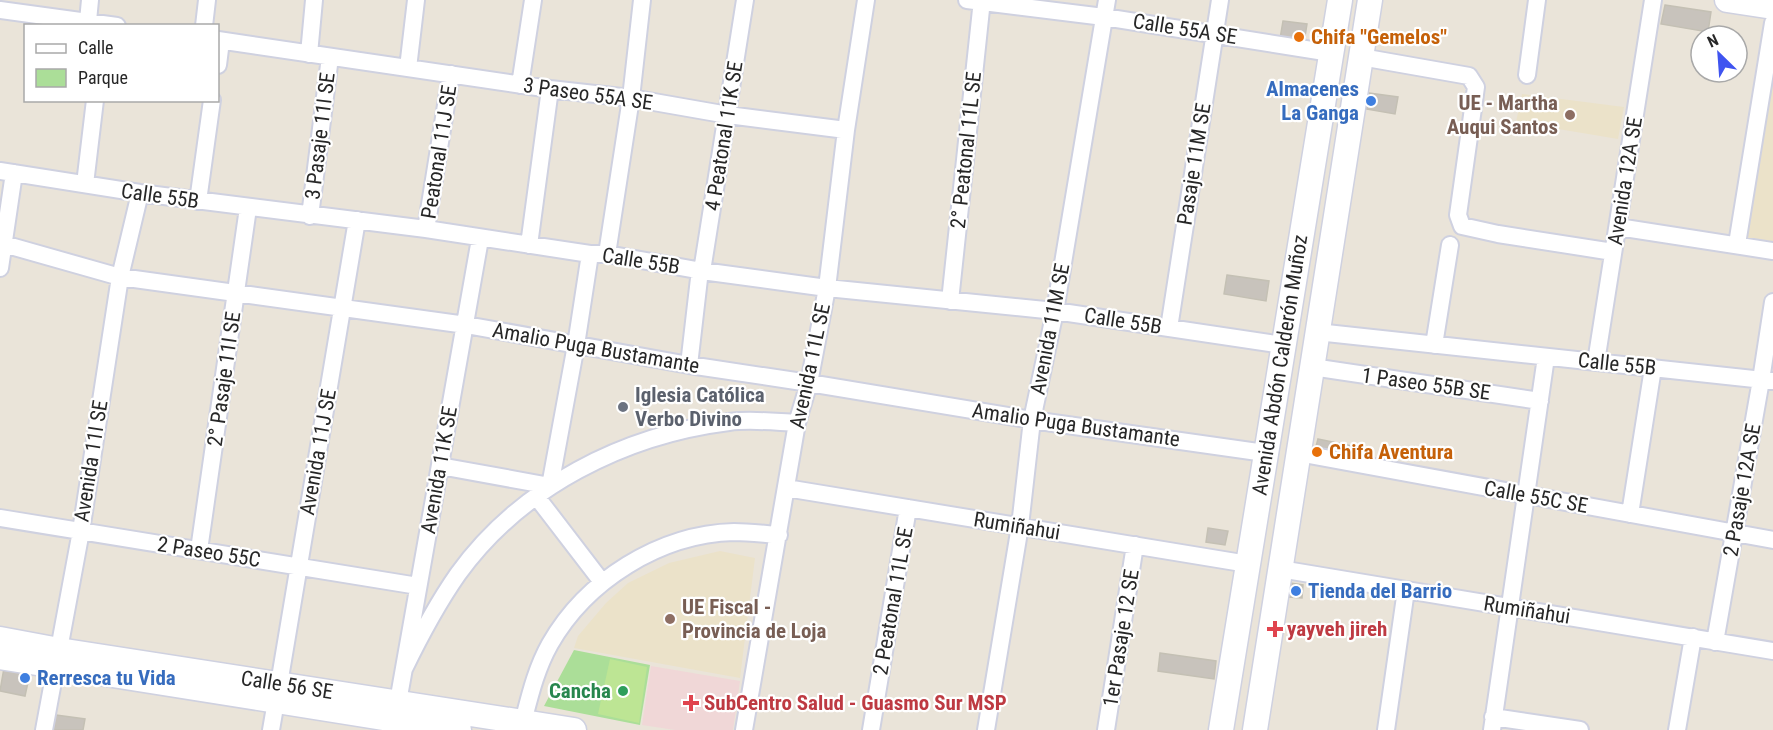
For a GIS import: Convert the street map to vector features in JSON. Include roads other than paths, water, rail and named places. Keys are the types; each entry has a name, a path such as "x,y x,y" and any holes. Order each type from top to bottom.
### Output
{"main road":[{"name":"Avenida Abdón Calderón Muñoz","path":"1221,730 1340,0"},
{"name":"Avenida Abdón Calderón Muñoz","path":"1255,730 1370,0"},
{"path":"1727,0 1773,8"},
{"name":"Calle 56 SE","path":"0,639 57,658"},
{"name":"Calle 56 SE","path":"0,657 57,658 278,693 459,730"},
{"name":"Calle 56 SE","path":"396,717 523,722 574,730"}],"street":[{"path":"88,21 90,0"},
{"path":"204,24 207,0"},
{"name":"3 Pasaje 11I SE","path":"309,54 314,0"},
{"path":"408,68 416,0"},
{"path":"520,85 533,0"},
{"path":"607,254 631,98 642,0"},
{"name":"4 Peatonal 11K SE","path":"689,365 701,271 745,0"},
{"name":"Avenida 11L SE","path":"744,730 797,423 809,382 827,288 846,130 866,0"},
{"name":"Pasaje 11M SE","path":"1169,328 1220,0"},
{"path":"1527,75 1537,0"},
{"name":"Avenida 12A SE","path":"1596,362 1653,0"},
{"name":"Calle 55A SE","path":"977,1 1105,8 1215,34 1331,52"},
{"name":"2° Peatonal 11L SE","path":"950,301 977,1"},
{"name":"Avenida 11M SE","path":"986,730 1020,526 1032,420 1055,311 1105,8"},
{"path":"0,10 104,24"},
{"path":"1737,244 1773,23"},
{"name":"3 Paseo 55A SE","path":"219,40 520,85 631,98 728,115 846,130"},
{"name":"3 Pasaje 11I SE","path":"310,216 330,57"},
{"path":"1361,57 1469,76 1476,87 1458,215 1462,226 1613,252"},
{"name":"Peatonal 11J SE","path":"426,229 451,74"},
{"path":"529,245 550,89"},
{"path":"85,184 95,102"},
{"path":"198,201 212,102"},
{"path":"0,268 7,172"},
{"name":"Calle 55B","path":"7,172 248,208 426,229 590,254 607,254 701,271 827,288 1055,311 1283,345"},
{"name":"Avenida 11I SE","path":"44,730 81,531 120,277 140,193"},
{"name":"2° Pasaje 11I SE","path":"199,550 248,208"},
{"name":"Avenida 11J SE","path":"271,730 357,220"},
{"path":"1618,228 1773,251"},
{"name":"Avenida 11K SE","path":"396,717 480,238"},
{"name":"Amalio Puga Bustamante","path":"2,244 120,277 465,325 689,365 809,382 1032,420 1265,453"},
{"path":"1434,345 1450,245"},
{"path":"543,491 576,345 590,254"},
{"name":"2 Pasaje 12A SE","path":"1714,642 1734,533 1767,380 1773,302"},
{"name":"Calle 55B","path":"1317,332 1767,380"},
{"path":"1546,357 1492,724 1580,730"},
{"name":"1 Paseo 55B SE","path":"1312,367 1540,401"},
{"path":"1630,514 1653,368"},
{"path":"404,669 429,619 459,573 495,532 543,491 606,454 667,433 731,421 797,423"},
{"name":"Calle 55C SE","path":"1298,453 1773,540"},
{"path":"440,466 543,491 602,582"},
{"name":"Rumiñahui","path":"786,488 1248,564"},
{"name":"2 Peatonal 11L SE","path":"871,730 908,508"},
{"name":"2 Paseo 55C","path":"0,518 418,586"},
{"path":"523,722 533,682 549,645 573,611 602,582 642,556 686,539 732,532 779,535"},
{"name":"1er Pasaje 12 SE","path":"1106,730 1135,545"},
{"name":"Rumiñahui","path":"1280,569 1773,651"},
{"path":"1386,730 1406,590"},
{"path":"1677,730 1693,637"}],"place":[{"name":"Chifa \"Gemelos\"","path":"1299,37"},
{"name":"Almacenes La Ganga","path":"1371,101"},
{"name":"UE - Martha Auqui Santos","path":"1570,115"},
{"name":"Iglesia Católica Verbo Divino","path":"623,407"},
{"name":"Chifa Aventura","path":"1317,452"},
{"name":"Tienda del Barrio","path":"1296,591"},
{"name":"UE Fiscal - Provincia de Loja","path":"670,619"},
{"name":"yayveh jireh","path":"1275,629"},
{"name":"Rerresca tu Vida","path":"25,678"},
{"name":"Cancha","path":"623,691"},
{"name":"SubCentro Salud - Guasmo Sur MSP","path":"691,703"}]}
